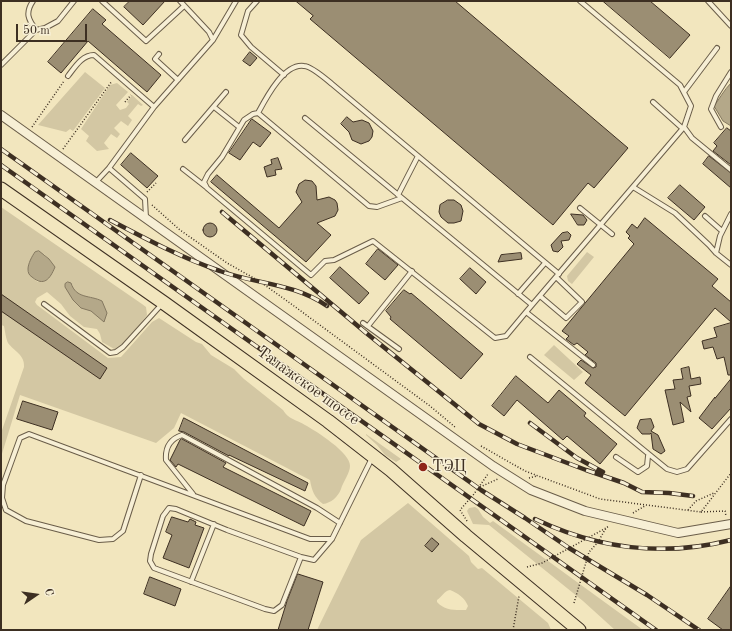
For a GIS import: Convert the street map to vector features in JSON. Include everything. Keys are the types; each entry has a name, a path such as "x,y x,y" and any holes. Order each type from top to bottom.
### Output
{"main road":[{"name":"Талажское шоссе","path":"1,189 287,390 373,456 573,628"}],"street":[{"path":"1,114 493,466 531,490 585,511 678,533 729,525"}],"lane":[{"path":"33,1 28,8 28,20 36,30"},
{"path":"1,65 36,30 45,28 58,21 74,1"},
{"path":"102,1 146,41 184,6"},
{"path":"180,1 209,32 213,40"},
{"path":"96,183 109,168 154,107 213,40 236,1"},
{"path":"256,1 248,11 242,35 251,48 284,75"},
{"path":"183,169 311,276 325,261 334,260 373,241 495,338 506,336 683,127 691,106 680,85 580,1"},
{"path":"708,1 731,26"},
{"path":"684,92 716,48"},
{"path":"159,54 155,59 178,80"},
{"path":"68,76 82,59 88,55 94,55 118,74 154,107"},
{"path":"207,188 204,182 208,174 222,157 244,120 253,114 258,113 275,84 284,75 292,68 303,65 332,84 545,263 582,302 566,318 540,296"},
{"path":"721,127 711,109 716,96 731,72"},
{"path":"185,140 226,92"},
{"path":"653,102 683,127 692,138 731,170"},
{"path":"214,107 239,127"},
{"path":"258,113 369,206 377,207 402,198"},
{"path":"305,118 532,305"},
{"path":"398,195 418,156"},
{"path":"109,168 145,199 146,218"},
{"path":"633,187 675,213 716,253 731,265"},
{"path":"580,208 612,234"},
{"path":"716,253 722,232 731,214"},
{"path":"705,216 722,232"},
{"path":"518,294 545,263"},
{"path":"368,326 412,271"},
{"path":"44,304 110,354 123,347 164,303"},
{"path":"526,312 593,365"},
{"path":"363,322 400,349"},
{"path":"530,357 667,469 677,472 687,469 731,419"},
{"path":"140,475 123,530 113,539 99,540 26,520 6,510 2,498 3,485 20,438 29,434 193,494 310,539 332,539"},
{"path":"193,494 166,460 168,443 174,438 182,435 316,508 340,523"},
{"path":"301,557 282,605 274,611 154,568 150,561 150,554 163,516 169,508 176,509 301,557 314,560 332,539 373,456"},
{"path":"616,457 638,472 647,466 648,456"},
{"path":"191,582 214,524"}],"path":[{"path":"58,156 118,74"},
{"path":"27,133 68,76"},
{"path":"147,192 156,183"},
{"path":"145,199 180,230 227,263 258,281 294,306 430,406 457,429"},
{"path":"481,446 525,471 600,500 688,511 724,511 729,525"},
{"path":"470,498 500,457"},
{"path":"701,512 731,473"},
{"path":"525,480 537,476"},
{"path":"688,511 696,501 716,493"},
{"path":"527,567 542,563 646,506"},
{"path":"574,603 589,552 598,542 606,528"},
{"path":"513,630 519,596"}],"shaded area":[{"path":"85,72 105,88 73,131 70,129 66,132 38,125"},
{"path":"117,83 128,92 116,105 120,110 126,108 129,104 127,102 132,95 143,105 141,106 138,104 128,116 132,120 128,126 121,121 114,128 120,134 117,138 111,134 104,143 109,149 97,151 86,141 89,136 81,129 110,85"},
{"path":"731,83 731,126 723,121 714,106"},
{"path":"1,207 142,304 146,307 147,315 122,349 116,350 102,342 97,329 84,327 70,316 61,304 47,292 37,298 35,302 37,305 108,358 121,357 152,322 159,318 196,342 202,344 211,355 234,369 287,415 332,443 345,455 349,461 350,469 348,475 336,497 323,504 314,494 310,480 181,413 174,428 156,443 20,395 1,457 1,433 24,367 24,363 21,356 8,343 4,326 1,325","holes":["34,254 44,254 53,264 38,282 31,276 28,270"]},
{"path":"39,251 49,259 55,267 49,278 43,281 36,280 28,272 31,258 35,252"},
{"path":"587,252 594,257 572,284 568,281 567,276"},
{"path":"68,282 71,283 76,292 102,301 107,313 104,322 91,311 81,308 73,300 65,287 65,284"},
{"path":"554,345 583,372 574,380 544,355"},
{"path":"366,434 401,459 396,462 385,455"},
{"path":"408,503 469,556 471,562 478,569 482,568 548,623 551,630 317,630 361,540","holes":["450,590 461,596 465,601 468,606 466,610 454,610 443,607 437,602 437,600 446,592"]},
{"path":"475,507 490,523 493,521 643,630 615,630 583,601 489,525 473,524 467,511 469,508"}],"building":[{"path":"130,1 165,1 143,25 124,7"},
{"path":"296,1 455,1 628,148 594,188 588,183 553,225 310,19 313,16"},
{"path":"603,1 650,1 690,35 670,58"},
{"path":"93,9 106,20 102,24 161,75 147,92 88,41 61,73 48,62"},
{"path":"250,52 257,58 250,66 243,61"},
{"path":"347,117 353,122 362,120 369,123 373,131 372,137 369,141 361,144 352,140 349,132 341,124"},
{"path":"252,119 271,133 260,147 253,142 240,160 229,153"},
{"path":"727,128 731,131 731,165 713,151 717,146 714,143"},
{"path":"131,153 158,176 147,188 121,165"},
{"path":"709,156 731,173 731,188 703,164"},
{"path":"278,158 282,169 275,170 276,175 267,177 264,167 272,164 271,160"},
{"path":"217,175 279,228 302,202 296,192 299,184 305,180 312,181 316,186 317,200 329,197 337,203 338,210 335,216 317,223 331,235 306,262 211,182"},
{"path":"680,185 705,207 694,220 668,198"},
{"path":"448,200 454,200 461,205 463,211 461,221 448,223 441,217 439,212 440,205"},
{"path":"571,214 583,215 587,220 584,225 578,225"},
{"path":"645,218 718,279 712,286 731,302 731,322 715,308 625,416 585,383 591,375 577,364 581,360 593,368 596,367 596,363 585,355 588,352 577,343 574,345 566,339 569,336 562,331 634,244 628,238 630,236 626,232 632,224 637,228"},
{"path":"207,223 213,223 217,227 217,233 213,237 207,237 203,233 203,227"},
{"path":"568,232 571,235 569,240 561,241 563,247 558,252 553,251 551,245 562,233"},
{"path":"378,249 398,265 385,280 366,264"},
{"path":"521,253 522,259 498,262 501,255"},
{"path":"340,267 369,293 359,304 330,278"},
{"path":"470,268 486,282 476,294 460,279"},
{"path":"404,290 410,294 411,293 483,354 461,379 390,319 391,317 386,311"},
{"path":"1,294 107,368 100,379 1,311"},
{"path":"731,323 731,375 728,375 724,357 717,359 713,347 704,349 702,341 717,337 714,328"},
{"path":"689,367 691,379 700,377 701,384 689,386 691,396 687,397 691,412 680,402 684,422 673,425 665,390 675,389 673,380 683,379 681,369"},
{"path":"516,376 548,403 559,390 586,413 584,416 617,444 600,464 567,436 563,440 517,400 504,416 492,406"},
{"path":"731,379 731,408 712,429 699,418"},
{"path":"23,401 58,412 52,430 17,419"},
{"path":"184,418 308,483 305,491 229,456 184,432 179,431"},
{"path":"651,419 654,427 651,431 658,435 665,451 661,454 653,449 651,433 642,434 637,428 640,420"},
{"path":"182,439 226,463 223,467 311,511 304,526 178,464 176,467 170,460 180,440"},
{"path":"172,517 188,522 190,519 196,522 195,525 204,528 189,568 163,558 172,535 166,532"},
{"path":"432,538 439,544 432,552 425,546"},
{"path":"298,574 323,582 308,630 278,630 287,601"},
{"path":"150,577 181,589 175,606 144,594"},
{"path":"731,586 731,630 723,630 708,619"}],"railway":[{"path":"1,149 481,490 569,548 647,595 699,630"},
{"path":"1,165 656,630"},
{"path":"222,212 365,332 479,424 517,444 624,483 642,492 693,496"},
{"path":"110,220 164,248 206,266 233,275 288,288 314,298 327,306"},
{"path":"530,423 577,458 603,472"},
{"path":"535,519 583,537 632,547 656,549 681,548 731,540"}],"place":[{"name":"ТЭЦ","path":"423,467"}]}
